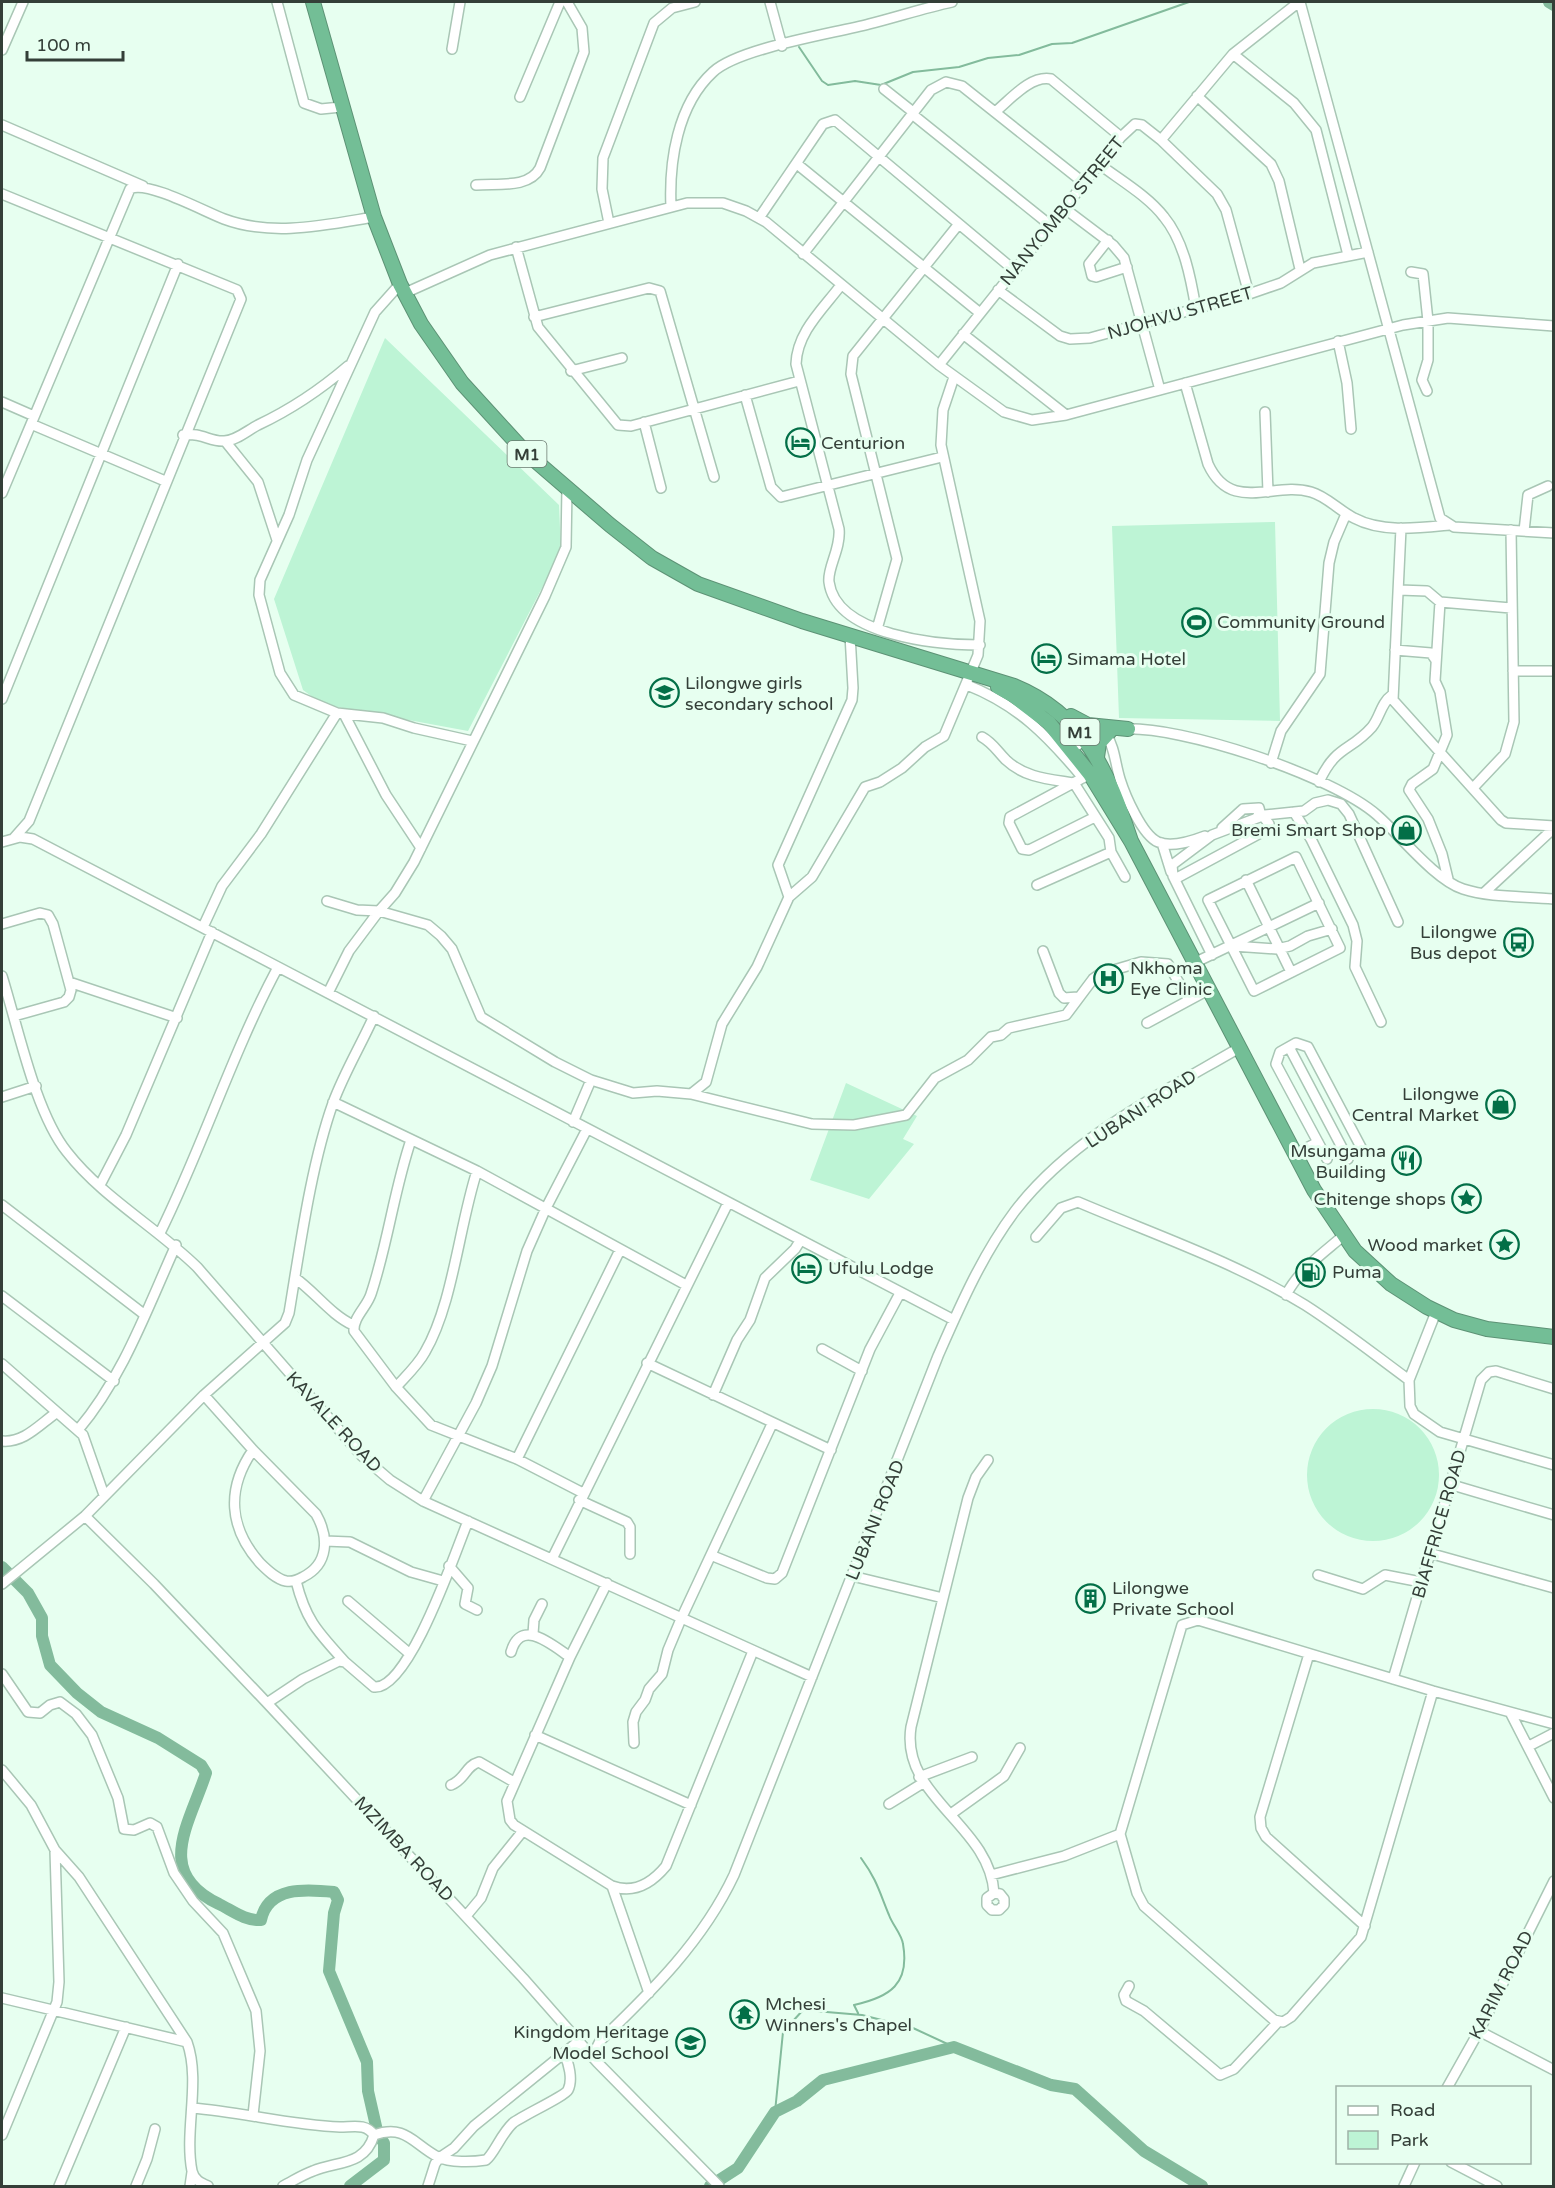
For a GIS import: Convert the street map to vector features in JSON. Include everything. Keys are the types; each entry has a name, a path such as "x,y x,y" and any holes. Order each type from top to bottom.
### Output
{"highway":[{"name":"M1","path":"313,2 374,217 402,288 432,342 462,383 524,452 652,558 698,584 739,601 850,635 971,679 1027,706 1048,723 1072,749 1087,776 1131,840"},
{"name":"M1","path":"971,679 1014,686 1088,725 1128,729"},
{"name":"M1","path":"1038,697 1064,716 1086,739 1097,757 1131,840 1295,1154 1342,1236 1382,1277 1436,1312 1476,1327 1554,1337"},
{"path":"1097,757 1100,743 1108,732"}],"street":[{"path":"2,50 22,2"},
{"path":"277,2 304,103 321,109 342,107"},
{"path":"452,49 460,2"},
{"path":"520,97 560,2"},
{"path":"476,185 526,182 535,177 540,168 584,52 582,28 567,2"},
{"path":"609,223 602,189 603,158 654,23 667,10 695,2"},
{"path":"770,2 782,46"},
{"path":"671,207 670,179 674,150 689,108 700,87 714,71 727,63 782,46 952,2"},
{"path":"1249,294 1222,202 1212,187 1161,140 1233,54 1299,2 1437,512 1449,525"},
{"path":"1233,54 1294,103 1316,130 1348,255"},
{"path":"995,112 1035,81 1051,79 1121,137"},
{"path":"803,254 931,90 946,82 962,86 1084,183"},
{"path":"884,89 1050,225"},
{"path":"1197,96 1264,154 1271,164 1279,181 1300,269"},
{"path":"759,218 823,124 835,120 1014,270"},
{"name":"NANYOMBO STREET","path":"939,365 1131,126 1138,124 1161,140"},
{"path":"2,125 145,187 223,219 253,228 293,228 374,217"},
{"path":"797,164 980,313"},
{"path":"1099,164 1158,210 1171,226 1192,285 1196,309"},
{"path":"2,494 127,192 134,187 145,187"},
{"path":"2,194 178,264 237,290 241,299 183,435 152,519 88,669 28,821 14,838"},
{"path":"472,741 414,728 383,718 340,714 294,695 280,673 258,595 260,580 289,515 307,460 375,312 402,288 516,247 671,207 711,201 734,206 759,218 954,377 1014,417 1032,420 1066,415 1338,341 1428,321 1474,319 1554,326"},
{"path":"1064,208 1108,240 1119,251 1127,267 1144,324 1160,390"},
{"path":"877,629 897,559 851,368 853,356 958,225"},
{"path":"1108,240 1089,264 1092,276 1096,277 1127,267"},
{"path":"516,247 538,327 571,371 618,425 631,426 799,381"},
{"name":"NJOHVU STREET","path":"998,290 1051,331 1070,339 1090,338 1249,294 1281,283 1300,269 1348,255 1368,252"},
{"path":"2,699 178,264"},
{"path":"1411,272 1423,274 1428,321 1428,360 1422,380 1426,391"},
{"path":"842,285 807,328 796,356 799,381 840,537 830,576 830,586 846,614 877,629 951,645 980,645"},
{"path":"534,317 655,288 663,296 714,477"},
{"path":"963,334 1066,415"},
{"path":"1338,341 1347,383 1351,429"},
{"path":"571,371 622,358"},
{"path":"225,441 293,408 318,392 352,362"},
{"path":"691,1094 706,1082 722,1024 757,967 789,897 812,877 865,787 880,782 902,768 925,747 944,735 971,679 980,645 979,611 942,457 941,422 954,377"},
{"path":"1185,383 1213,475 1228,489 1268,492 1309,491 1367,524 1401,528 1449,525 1554,533"},
{"path":"745,395 773,492 786,496 877,471 942,457"},
{"path":"2,402 32,420 100,453 165,481"},
{"path":"1265,412 1268,492"},
{"path":"644,422 661,488"},
{"path":"183,435 199,434 225,441 258,482 277,540"},
{"path":"1524,531 1528,495 1548,486"},
{"path":"328,993 349,951 395,893 421,848 545,596 566,547 567,488"},
{"path":"1271,763 1281,731 1320,674 1329,563 1334,542 1346,514"},
{"path":"1401,528 1400,590 1392,695 1396,705 1506,823 1554,827"},
{"path":"1473,788 1498,764 1512,736 1515,699 1511,608 1511,530"},
{"path":"1400,590 1427,591 1440,602 1511,608"},
{"path":"1440,602 1435,681 1440,692 1447,735 1433,769 1412,784 1409,790 1428,819 1447,867 1448,879"},
{"path":"789,897 778,864 852,700 854,688 850,635"},
{"path":"1395,650 1431,653 1435,659"},
{"path":"1513,671 1554,671"},
{"path":"971,679 1021,714 1087,776 1010,817 1009,823 1022,849 1029,850 1095,817"},
{"path":"1319,782 1331,759 1371,728 1386,700 1392,695"},
{"path":"340,714 386,795 421,848"},
{"path":"203,927 222,886 261,834 340,714"},
{"path":"1072,749 1086,739 1128,729 1157,730 1196,738 1271,763 1319,782 1364,804 1461,888 1554,898"},
{"path":"1108,732 1120,780 1132,811 1152,838 1162,843 1189,841 1218,832"},
{"path":"982,737 993,742 1006,760 1024,772 1038,778 1074,783"},
{"path":"1074,783 1109,838 1111,852 1125,877"},
{"path":"1260,816 1304,812 1324,800 1333,800 1344,807 1398,922"},
{"path":"1259,808 1260,816 1269,824 1266,831 1174,878 1172,867 1174,863 1218,832 1243,809 1259,808"},
{"path":"1294,812 1311,838 1353,925 1357,941 1355,968 1381,1022"},
{"path":"1485,892 1554,827"},
{"path":"2,842 14,838 33,839 954,1320"},
{"path":"1162,843 1166,862 1212,955"},
{"path":"1037,885 1111,852"},
{"path":"1296,857 1341,948 1253,991 1208,900 1246,880 1296,857"},
{"path":"1246,880 1292,972"},
{"path":"327,901 357,910 379,911 428,926 452,949 467,978 481,1017 555,1062 591,1080 633,1093 657,1091 691,1094 812,1124 854,1125 906,1115 935,1078 968,1060 991,1037 1001,1035 1009,1028 1066,1015 1093,979 1100,974 1142,962 1158,962 1172,968 1189,1000"},
{"path":"1194,963 1320,903"},
{"path":"2,924 40,913 48,915 53,924 71,994 67,1000 14,1016"},
{"path":"1231,947 1280,949 1308,936 1332,929"},
{"path":"100,1185 126,1135 212,932"},
{"path":"1043,951 1059,993 1064,998 1078,998"},
{"path":"160,1233 246,1030 278,967"},
{"name":"KAVALE ROAD","path":"2,976 36,1086 58,1138 77,1163 100,1185 176,1245 218,1289 362,1456 390,1480 423,1500 812,1677"},
{"path":"69,982 177,1018"},
{"path":"1147,1023 1208,990"},
{"path":"2,1583 85,1516 204,1395 281,1328 287,1318 302,1232 333,1102 374,1016"},
{"path":"1327,1159 1276,1064 1277,1055 1300,1043 1308,1047 1363,1151"},
{"path":"1289,1047 1348,1159"},
{"name":"LUBANI ROAD","path":"597,2062 595,2051 600,2041 649,1993 695,1940 728,1888 954,1320 979,1268 1002,1229 1047,1175 1124,1116 1239,1048"},
{"path":"573,1122 591,1080"},
{"path":"2,1097 36,1086"},
{"path":"333,1102 477,1171 686,1285"},
{"path":"423,1500 459,1435 492,1366 527,1251 546,1208 587,1129"},
{"path":"353,1325 371,1294 397,1184 411,1140"},
{"path":"1295,1154 1318,1142"},
{"path":"396,1387 422,1358 432,1338 446,1297 465,1208 477,1171"},
{"path":"1036,1237 1061,1208 1076,1201 1237,1270 1286,1295 1318,1314 1409,1380"},
{"path":"552,1559 581,1496 728,1203"},
{"path":"2,1205 145,1315"},
{"path":"1286,1295 1292,1283 1310,1264 1342,1236"},
{"path":"713,1395 737,1340 750,1320 765,1278 795,1249 800,1241"},
{"path":"78,1430 98,1407 114,1381 176,1245"},
{"path":"517,1459 620,1250"},
{"path":"295,1278 338,1317 353,1325 357,1336 423,1419 438,1429 459,1435 517,1459 627,1522 630,1527 630,1554"},
{"path":"713,1556 767,1578 779,1576 878,1332 900,1293"},
{"path":"2,1296 114,1381"},
{"path":"1436,1312 1409,1380 1410,1406 1420,1421 1440,1432 1463,1440 1554,1465"},
{"path":"822,1349 862,1371"},
{"path":"647,1363 831,1450"},
{"path":"2,1364 78,1430 86,1441 104,1495"},
{"name":"BIAFFRICE ROAD","path":"1393,1679 1481,1380 1489,1372 1554,1389"},
{"path":"204,1395 253,1450 316,1514 325,1541 323,1557 316,1567 297,1581 279,1579 267,1569 237,1528 234,1508 240,1473 253,1450"},
{"path":"2,1441 17,1440 25,1436 56,1413"},
{"path":"634,1743 633,1722 636,1712 645,1700 649,1689 662,1674 668,1650 681,1619 713,1556 772,1424"},
{"path":"988,1460 976,1477 968,1498 909,1737 912,1762 921,1780 965,1829 991,1875 994,1893"},
{"path":"1449,1484 1554,1515"},
{"name":"MZIMBA ROAD","path":"85,1516 154,1584 267,1703 466,1916 597,2062 719,2187"},
{"path":"297,1581 303,1607 310,1622 345,1662 370,1684 380,1688 390,1682 410,1654 427,1622 468,1521"},
{"path":"325,1541 350,1542 411,1572 443,1581"},
{"path":"1429,1553 1554,1588"},
{"path":"449,1566 468,1588 465,1604 477,1610"},
{"path":"1318,1575 1363,1590 1385,1575 1421,1582"},
{"path":"852,1576 943,1598"},
{"path":"607,1583 570,1657 514,1782 507,1801 507,1810 510,1820 522,1832 612,1886 620,1889 638,1887 660,1873 691,1805 753,1651"},
{"path":"348,1601 410,1654"},
{"path":"533,1634 534,1620 542,1604"},
{"path":"1278,2022 1144,1906 1137,1893 1120,1833 1182,1625 1198,1620 1511,1714 1554,1724"},
{"path":"511,1652 518,1638 526,1633 533,1634 570,1657"},
{"path":"1309,1654 1260,1817 1261,1828 1266,1837 1365,1926"},
{"path":"267,1703 332,1662 345,1662"},
{"path":"2,1674 28,1712 40,1713 50,1705 60,1702 76,1714 92,1735 118,1798 124,1828 128,1831 150,1823 154,1824 174,1873 193,1900 223,1933 252,1999 259,2023 260,2050 253,2115"},
{"path":"1129,1986 1124,1995 1126,2001 1144,2012 1220,2075 1234,2069 1278,2022 1291,2017 1353,1948 1365,1926 1433,1691"},
{"path":"1511,1714 1554,1798"},
{"path":"1528,1746 1554,1733"},
{"path":"535,1735 691,1805"},
{"path":"951,1814 1004,1776 1020,1748"},
{"path":"890,1804 921,1780 972,1756"},
{"path":"451,1785 460,1782 470,1766 479,1762 514,1782"},
{"path":"2,1772 31,1805 55,1850 79,1877 187,2042 192,2109 190,2187"},
{"path":"466,1916 481,1898 492,1868 522,1832"},
{"path":"991,1875 1064,1856 1120,1833"},
{"path":"2,2136 54,2011 59,1983 55,1850"},
{"name":"KARIM ROAD","path":"1448,2086 1479,2031 1554,1881"},
{"path":"612,1886 649,1993"},
{"path":"2,1998 187,2042"},
{"path":"60,2187 126,2027"},
{"path":"1479,2031 1554,2070"},
{"path":"428,2187 435,2164 440,2158 454,2148 474,2126 579,2041"},
{"path":"283,2187 313,2171 354,2161 371,2145 375,2135 387,2130 407,2136 440,2158 460,2161 486,2160 500,2137 513,2123 541,2104 564,2094 570,2084 569,2064 564,2054"},
{"path":"192,2109 253,2115 312,2125 360,2126 371,2130 375,2135"},
{"path":"136,2187 155,2130"},
{"path":"1404,2187 1414,2164"},
{"path":"1453,2164 1497,2187"},
{"path":"192,2172 200,2183 208,2187"}],"green space":[{"path":"385,338 559,505 561,551 468,731 322,704 303,690 274,599"},
{"name":"Community Ground","path":"1275,522 1280,721 1119,718 1112,526"},
{"path":"846,1083 917,1116 903,1139 914,1144 869,1199 810,1180"},
{"path":"1373,1409 1398,1414 1420,1428 1434,1450 1439,1475 1434,1500 1420,1522 1398,1536 1373,1541 1348,1536 1326,1522 1312,1500 1307,1475 1312,1450 1326,1428 1348,1414"}],"waterway":[{"path":"799,47 822,81 828,85 855,81 881,85 913,72 959,67 988,58 1019,55 1052,44 1072,43 1189,2"},
{"path":"1549,2 1554,5"},
{"path":"2,1567 28,1593 42,1618 42,1636 50,1665 77,1693 101,1712 158,1738 201,1765 206,1773 186,1828 182,1846 182,1862 187,1877 199,1892 239,1915 261,1920 271,1901 280,1895 312,1890 334,1892 338,1900 334,1913 329,1971 367,2062 368,2091 378,2135 384,2143 384,2160 350,2186"},
{"path":"858,2013 854,2005 878,1998 895,1987 900,1979 904,1958 901,1937 890,1918 874,1879 861,1858"},
{"path":"775,2112 783,2032 803,2010 862,2015 913,2028 954,2047"},
{"path":"710,2186 738,2168 775,2112 797,2101 823,2080 954,2047 1051,2085 1075,2089 1144,2151 1202,2186"}],"place":[{"name":"Centurion","path":"800,443"},
{"name":"Community Ground","path":"1196,622"},
{"name":"Simama Hotel","path":"1046,659"},
{"name":"Lilongwe girls secondary school","path":"664,693"},
{"name":"Bremi Smart Shop","path":"1407,830"},
{"name":"Lilongwe Bus depot","path":"1518,942"},
{"name":"Nkhoma Eye Clinic","path":"1109,978"},
{"name":"Lilongwe Central Market","path":"1500,1104"},
{"name":"Msungama Building","path":"1407,1161"},
{"name":"Chitenge shops","path":"1467,1199"},
{"name":"Wood market","path":"1504,1245"},
{"name":"Ufulu Lodge","path":"807,1268"},
{"name":"Puma","path":"1311,1272"},
{"name":"Lilongwe Private School","path":"1091,1598"},
{"name":"Mchesi Winners's Chapel","path":"744,2014"},
{"name":"Kingdom Heritage Model School","path":"690,2042"}]}
